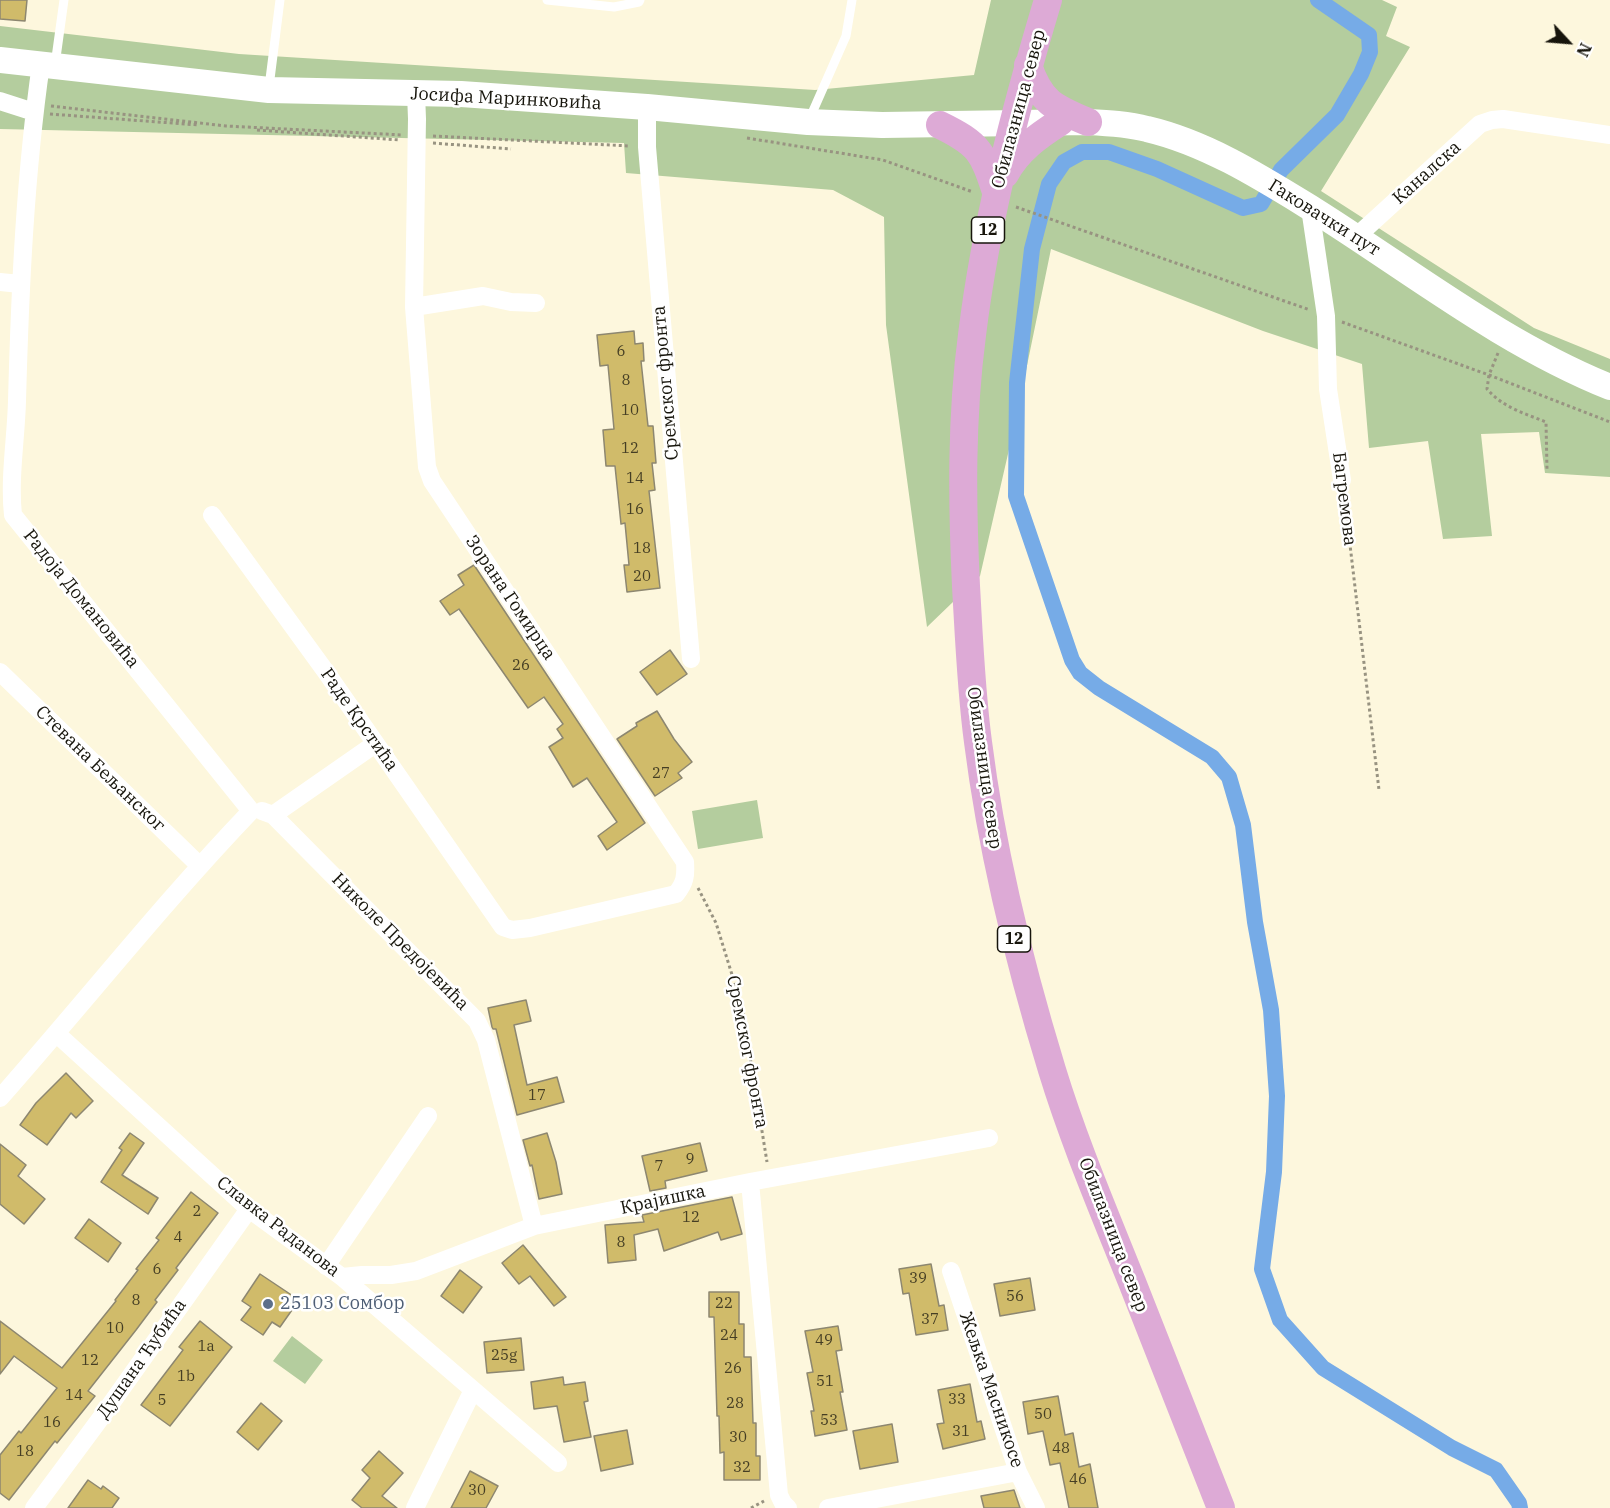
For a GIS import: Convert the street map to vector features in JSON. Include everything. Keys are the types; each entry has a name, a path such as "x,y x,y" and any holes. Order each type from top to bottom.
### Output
{"main road":[{"name":"Обилазница север","path":"1048,0 1028,65 996,196 982,261 971,338 965,406 962,510 969,653 978,742 997,861 1017,950 1053,1074 1103,1211 1221,1508"},
{"path":"996,196 1009,168 1022,150 1038,135 1074,122 1046,100 1035,86 1028,65"},
{"path":"940,124 973,143 983,158 996,196"}],"street":[{"name":"Јосифа Маринковића","path":"0,60 269,90 461,94 647,107 808,123 882,125 1013,123"},
{"name":"Радоја Домановића","path":"48,64 35,107 8,415 14,515 251,811"},
{"name":"Зорана Гомирца","path":"416,93 414,307 427,467 432,481 685,862"},
{"path":"0,101 35,107"},
{"name":"Сремског фронта","path":"647,107 647,147 691,659"},
{"name":"Каналска","path":"1356,237 1480,124 1503,119 1610,135"},
{"name":"Гаковачки пут","path":"1013,123 1074,122 1130,126 1188,141 1278,188 1505,335 1574,372 1610,387"},
{"name":"Багремова","path":"1310,208 1326,316 1328,389 1342,480"},
{"path":"0,282 20,284"},
{"path":"414,307 483,296 511,302 536,303"},
{"name":"Раде Крстића","path":"212,515 326,672 503,927 512,930 530,928 676,894 686,876 685,862"},
{"name":"Стевана Бељанског","path":"0,672 200,865"},
{"path":"0,1098 200,865 251,811 257,810 273,815 375,744"},
{"name":"Николе Предојевића","path":"273,815 477,1021 486,1040 534,1226"},
{"name":"Славка Раданова","path":"57,1034 249,1209 342,1277 558,1462"},
{"path":"326,1266 428,1116"},
{"name":"Крајишка","path":"342,1277 391,1275 416,1271 534,1226 750,1182 989,1138"},
{"path":"750,1182 779,1495 785,1506"},
{"name":"Душана Ћубића","path":"34,1508 249,1209"},
{"name":"Жељка Масникосе","path":"951,1271 1018,1472 1036,1508"},
{"path":"415,1508 473,1390"},
{"path":"828,1508 1018,1472"}],"lane":[{"path":"48,64 64,0"},
{"path":"269,90 280,0"},
{"path":"547,0 614,7 640,0"},
{"path":"808,123 846,36 852,0"}],"path":[{"path":"35,107 226,126 417,138 647,147"},
{"path":"35,107 417,138 511,149"},
{"path":"737,136 883,160 996,196 1024,210 1057,221"},
{"path":"1505,335 1489,375 1487,389 1511,408 1546,422 1547,470"},
{"name":"Багремова","path":"1342,480 1379,790"},
{"name":"Сремског фронта","path":"685,862 716,923 735,980 742,1007 769,1179"}],"green space":[{"path":"991,0 1382,0 1397,7 1386,36 1410,47 1321,191 1534,328 1610,359 1610,477 1545,473 1539,432 1481,434 1492,536 1443,539 1428,441 1369,448 1362,364 1263,331 1051,249 1016,419 980,576 927,627 886,325 884,217 833,190 626,173 624,143 0,129 0,26 239,54 815,90 974,75"},
{"path":"757,800 763,838 698,849 692,811"},
{"path":"292,1336 323,1360 305,1384 273,1361"}],"building":[{"path":"0,0 27,0 25,21 0,19"},
{"path":"634,331 635,344 643,343 644,361 641,361 648,426 653,426 656,463 652,463 655,490 649,491 660,588 627,592 624,565 629,565 625,523 621,524 615,466 606,466 603,430 614,429 608,365 600,366 597,335"},
{"path":"474,565 645,823 607,850 598,836 617,822 587,778 573,787 549,747 563,738 557,729 563,724 544,697 528,708 459,609 450,615 440,601 464,585 458,575"},
{"path":"670,650 687,674 657,695 640,672"},
{"path":"657,711 674,739 692,762 678,773 682,778 655,796 617,739 637,726 636,723"},
{"path":"526,1000 531,1021 514,1025 527,1085 557,1077 564,1102 517,1115 496,1029 492,1027 488,1008"},
{"path":"66,1073 93,1101 76,1118 71,1113 47,1145 20,1125 36,1103"},
{"path":"130,1133 144,1143 122,1175 158,1198 148,1214 101,1182 122,1150 119,1148"},
{"path":"547,1133 556,1162 562,1194 539,1199 532,1165 530,1166 523,1140"},
{"path":"700,1143 707,1171 665,1181 666,1188 650,1191 642,1156"},
{"path":"0,1144 26,1165 18,1176 45,1199 24,1224 0,1204"},
{"path":"191,1192 218,1213 176,1268 178,1270 155,1300 157,1302 88,1391 95,1396 57,1443 55,1441 9,1500 0,1493 0,1455 57,1388 14,1356 0,1374 0,1321 62,1368 116,1301 138,1270 136,1269 159,1240 156,1238"},
{"path":"732,1197 742,1234 721,1240 718,1232 664,1251 658,1229 634,1235 636,1260 608,1263 605,1225 644,1222 642,1215"},
{"path":"89,1219 121,1243 108,1262 75,1238"},
{"path":"523,1245 566,1297 554,1306 530,1276 519,1284 502,1263"},
{"path":"931,1264 939,1306 944,1305 948,1330 916,1335 909,1293 903,1294 899,1269"},
{"path":"460,1270 482,1287 463,1313 441,1296"},
{"path":"260,1274 299,1300 280,1327 272,1322 263,1335 241,1320 251,1307 242,1301"},
{"path":"1030,1278 1035,1310 1000,1316 994,1284"},
{"path":"709,1292 739,1292 739,1324 744,1324 744,1357 751,1357 753,1423 756,1423 756,1456 760,1456 760,1480 724,1480 724,1452 720,1453 719,1416 717,1416 714,1317 709,1317"},
{"path":"200,1321 232,1347 170,1426 141,1405 183,1350 179,1347"},
{"path":"838,1326 842,1350 836,1351 847,1430 815,1436 811,1411 814,1411 807,1373 813,1372 805,1331"},
{"path":"521,1338 524,1370 487,1373 484,1342"},
{"path":"563,1377 564,1385 585,1382 588,1401 584,1402 591,1437 564,1442 557,1406 534,1409 531,1382"},
{"path":"970,1384 977,1422 981,1421 985,1439 943,1449 937,1424 944,1423 938,1390"},
{"path":"1058,1396 1065,1435 1073,1433 1079,1467 1090,1464 1098,1508 1069,1508 1060,1463 1050,1465 1043,1431 1028,1434 1023,1402"},
{"path":"261,1403 282,1421 258,1450 237,1432"},
{"path":"892,1424 898,1462 860,1469 853,1431"},
{"path":"627,1430 633,1464 601,1471 594,1436"},
{"path":"379,1451 403,1473 382,1496 397,1508 362,1508 352,1500 370,1478 362,1470"},
{"path":"470,1471 498,1486 486,1508 451,1508"},
{"path":"88,1480 101,1489 103,1486 119,1498 112,1508 68,1508"},
{"path":"1014,1490 1020,1508 984,1508 981,1496"}],"waterway":[{"path":"1318,0 1369,35 1370,52 1361,74 1337,115 1281,170 1261,204 1243,208 1157,169 1109,152 1082,152 1064,162 1049,184 1032,249 1017,383 1016,496 1072,660 1080,673 1099,688 1212,757 1229,777 1243,825 1255,922 1271,1010 1277,1096 1274,1172 1262,1269 1280,1320 1323,1368 1452,1448 1496,1470 1519,1503 1520,1508"}],"place":[{"name":"25103 Сомбор","path":"268,1304"}]}
